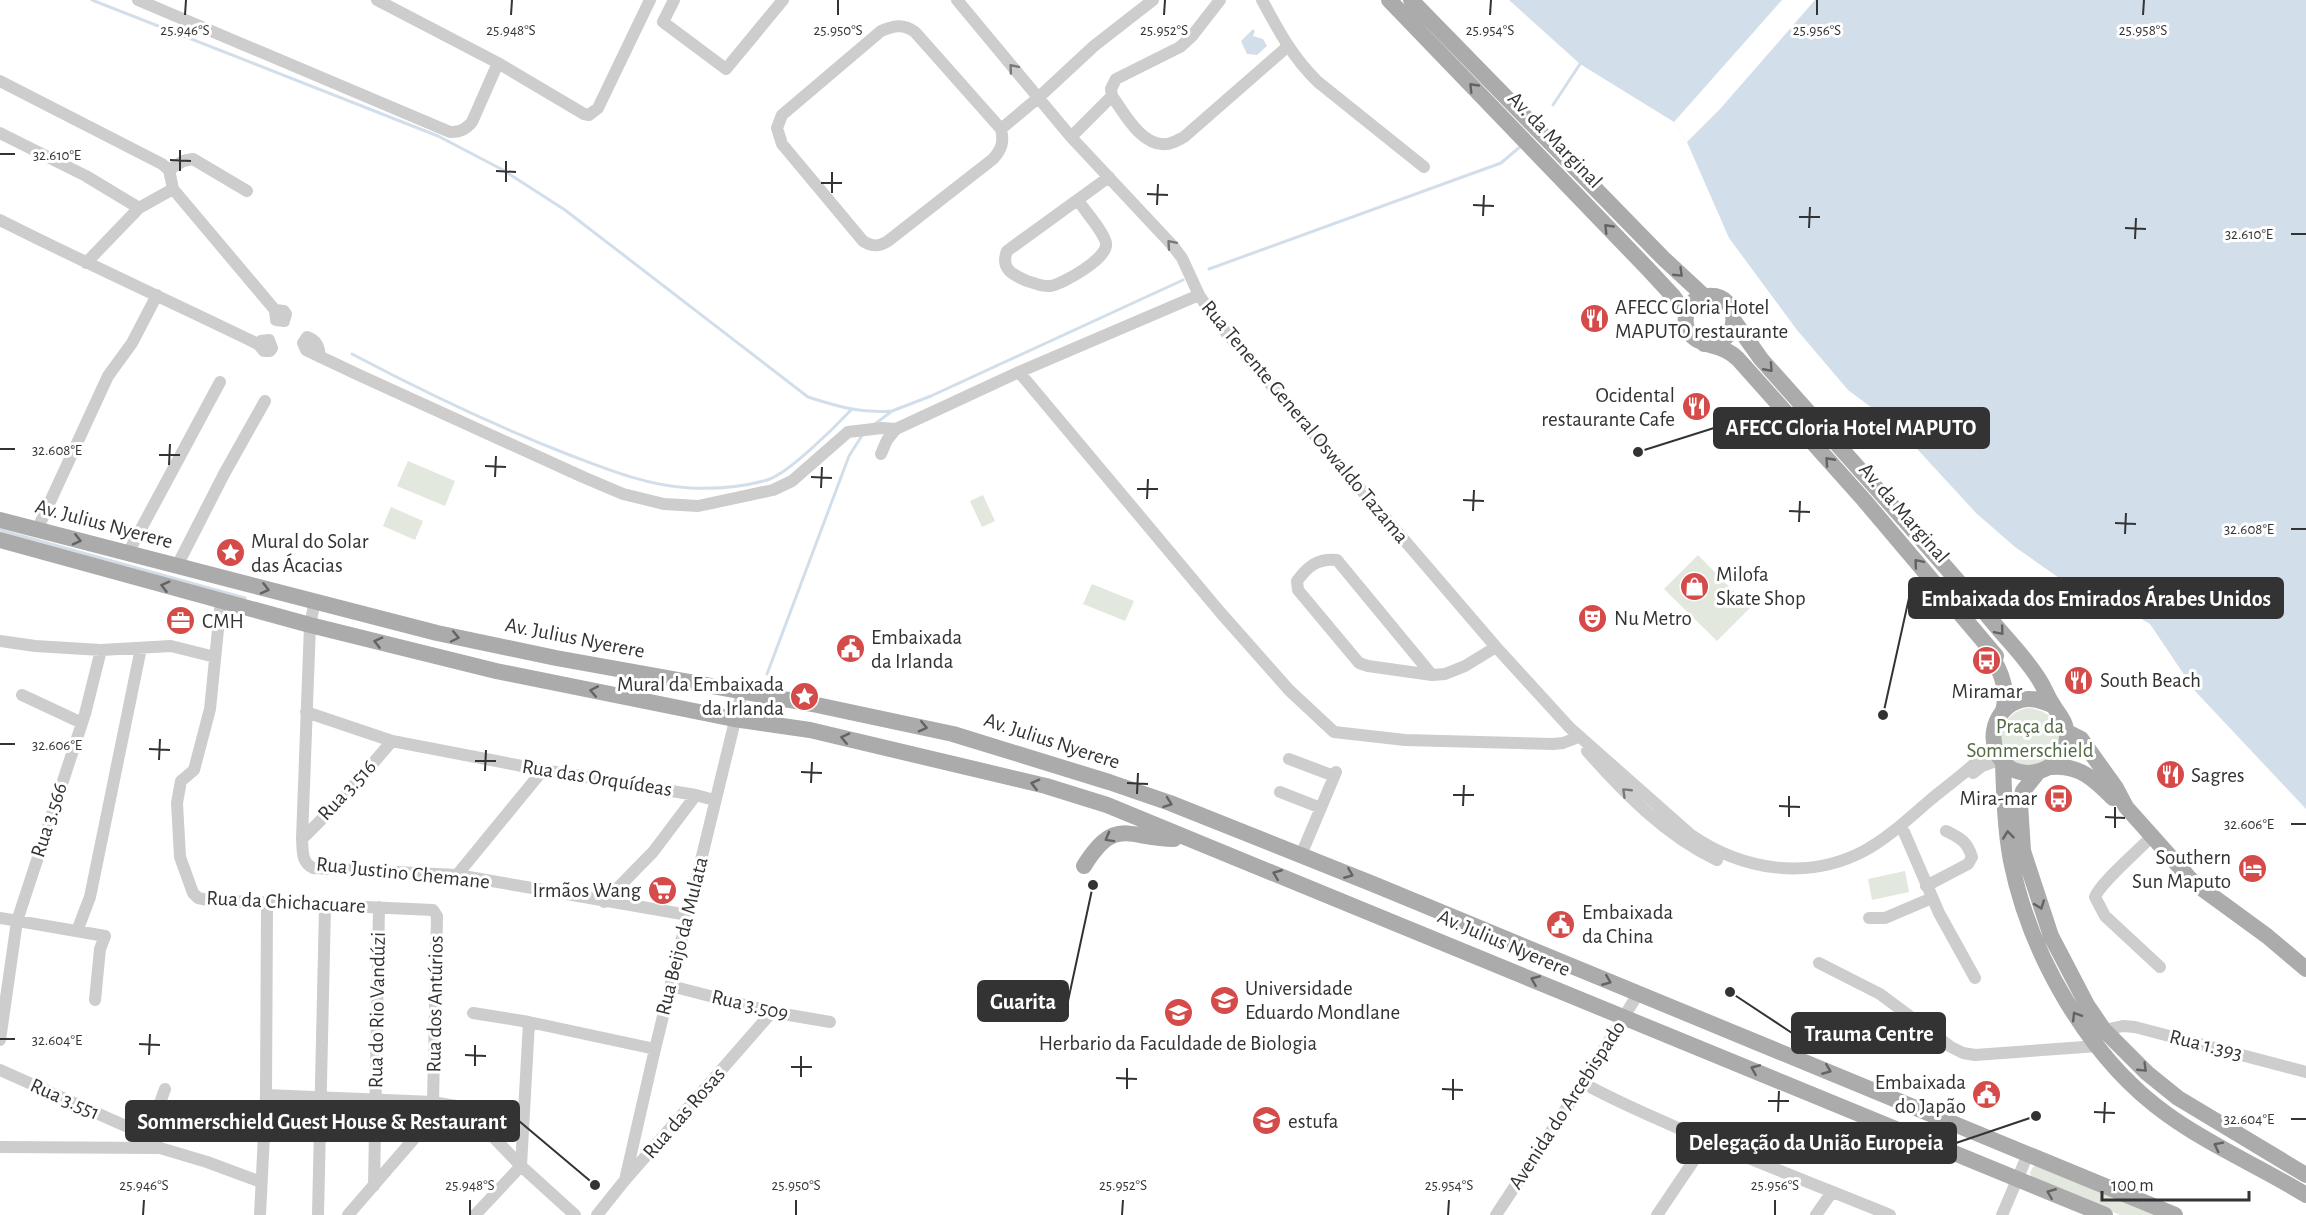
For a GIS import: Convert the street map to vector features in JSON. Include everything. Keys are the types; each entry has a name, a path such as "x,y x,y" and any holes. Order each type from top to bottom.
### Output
{"main road":[{"name":"Av. da Marginal","path":"1389,0 1673,296 1686,314 1685,322 1690,335 1704,344 1727,351 1738,359 1864,500 1996,656 1994,660 2003,676 2006,696 2003,711 1995,726 2011,861 2024,908 2040,952 2063,996 2101,1038"},
{"name":"Av. da Marginal","path":"1411,0 1664,259 1704,296 1719,297 1725,301 1733,314 1734,321 1761,358 2022,657 2040,680 2052,705 2064,722 2067,732 2081,739 2116,788 2126,807 2151,837 2193,882 2267,936 2306,969"},
{"path":"1686,314 1692,302 1704,296"},
{"path":"1704,344 1720,342 1727,337 1734,321"},
{"name":"Av. Julius Nyerere","path":"0,519 438,633 545,656 817,705 953,734 1093,778 1170,803 1300,855 2175,1215"},
{"name":"Av. Julius Nyerere","path":"0,540 310,625 496,671 734,719 810,730 1046,786 1107,805 1624,1018 1752,1068 2105,1215"},
{"path":"2003,711 2022,700 2032,699 2052,705"},
{"path":"2067,732 2064,752 2023,791 2020,803 2023,851 2051,936 2087,1005 2101,1038 2131,1082 2166,1114 2205,1139 2269,1172 2306,1195"},
{"path":"1999,755 2019,772 2028,774 2045,769 2068,767 2091,776 2113,798 2126,807"},
{"path":"1084,866 1104,839 1115,834 1125,832 1171,839 1187,838"},
{"path":"2101,1038 2178,1098 2306,1175"}],"street":[{"path":"138,0 450,132 460,132 472,122 498,63"},
{"path":"377,0 498,63 589,115 598,108 650,0"},
{"path":"675,0 663,22 726,69 783,0"},
{"name":"Rua Tenente General Oswaldo Tazama","path":"957,0 1071,137 1173,246 1182,258 1199,295 1237,347 1606,773 1666,829 1705,855 1746,870 1787,876 1825,873 1866,858 1904,832 1976,770 1999,755"},
{"path":"1001,129 1094,46 1153,0"},
{"path":"1220,0 1192,36 1180,47 1116,79 1111,89 1112,96 1141,135 1148,140 1166,145 1184,137 1287,47"},
{"path":"1262,0 1287,47 1302,66 1318,82 1424,167"},
{"path":"900,26 909,27 915,32 1001,129 1002,147 993,159 888,242 882,246 875,246 862,241 782,144 777,128 782,115 881,31 900,26"},
{"path":"0,81 143,154 169,170 172,189 275,310"},
{"path":"1071,137 1112,96"},
{"path":"0,133 86,176 139,208"},
{"path":"169,170 183,161 193,159 247,191"},
{"path":"1077,200 1106,240 1106,248 1101,257 1063,282 1047,286 1009,272 1005,264 1006,251 1109,177"},
{"path":"86,263 139,208 172,189"},
{"path":"0,220 258,344"},
{"path":"37,530 108,376 132,343 157,295"},
{"path":"881,454 887,440 896,429 1019,372 1199,295"},
{"path":"320,357 583,477 623,494 664,504 698,506 773,490 792,481 848,432 882,428 896,429"},
{"path":"1035,366 1030,379 1035,393"},
{"path":"1019,372 1228,621 1289,690 1334,732 1405,740 1552,744 1563,743 1573,733"},
{"path":"128,553 220,382"},
{"path":"177,566 224,474 265,401"},
{"path":"1432,675 1337,560 1326,559 1315,562 1306,569 1297,581 1298,590 1359,663 1386,670 1432,675 1445,674 1465,666 1496,647"},
{"name":"Rua da Chichacuare","path":"222,600 210,709 194,770 181,781 177,803 180,857 193,893 198,898 267,904 433,910"},
{"name":"Rua Justino Chemane","path":"315,601 310,625 302,838 303,859 313,868 457,875 688,915"},
{"path":"0,640 35,646 101,650 171,646 215,657"},
{"path":"77,931 90,897 141,648"},
{"name":"Rua 3.566","path":"0,1040 17,921 82,723 101,650"},
{"name":"Rua Beijo da Mulata","path":"625,1180 714,800 742,692"},
{"path":"22,695 82,723"},
{"name":"Rua das Orquídeas","path":"306,712 392,741 714,800"},
{"name":"Rua Tenente General Oswaldo Tazama","path":"1573,733 1659,808 1710,848 1748,863 1788,869 1808,868 1845,860 1864,851 1999,755"},
{"name":"Rua 3.516","path":"302,838 344,797 392,741"},
{"path":"1289,759 1335,774 1300,855"},
{"path":"457,875 543,770"},
{"path":"1280,792 1321,808"},
{"path":"604,902 653,852 696,795"},
{"path":"1869,918 1885,918 1929,892 1968,864 1972,857 1969,845 1963,839 1946,831"},
{"path":"1904,832 1929,892 1975,978"},
{"path":"2151,837 2105,883 2095,897 2105,916 2160,967"},
{"path":"260,1215 266,1095 267,904"},
{"path":"318,1215 324,907"},
{"name":"Rua do Rio Vandúzi","path":"374,1186 379,907"},
{"name":"Rua dos Antúrios","path":"348,1215 418,1134 433,1102 437,916 433,910"},
{"path":"0,918 105,936 100,949 95,1000"},
{"name":"Rua 1.393","path":"1819,963 1880,994 1951,1047 1963,1053 1975,1055 2101,1038 2123,1026 2135,1027 2306,1072"},
{"name":"Rua 3.509","path":"671,986 772,1012 830,1022"},
{"name":"Avenida do Arcebispado","path":"1496,1215 1583,1083 1638,994"},
{"name":"Rua das Rosas","path":"597,1215 772,1012"},
{"path":"473,1013 655,1048"},
{"path":"475,1215 521,1166 528,1022"},
{"name":"Rua 3.551","path":"0,1070 148,1137 160,1148"},
{"path":"1583,1083 1707,1141 1890,1215"},
{"path":"148,1137 165,1089"},
{"path":"266,1095 433,1102 456,1106 480,1123 521,1166 575,1215"},
{"path":"1657,1215 1707,1141"},
{"path":"0,1147 160,1148 261,1182"},
{"path":"2002,1215 2028,1154"},
{"path":"1816,1215 1832,1192"}],"green space":[{"path":"408,461 455,481 445,506 397,486"},
{"path":"983,495 995,521 982,527 970,501"},
{"path":"391,507 423,521 415,540 383,526"},
{"path":"1698,555 1750,608 1717,641 1664,589"},
{"path":"1092,584 1134,601 1125,621 1083,604"},
{"name":"Praça da Sommerschield","path":"2028,708 2049,715 2056,723 2059,734 2056,753 2037,767 2014,763 2007,756 2003,747 2003,730 2006,722 2011,716"},
{"path":"1905,871 1909,892 1872,900 1868,879"},
{"path":"2036,1166 2155,1215 2120,1215 2032,1179 2030,1173"}],"shaded area":[{"path":"1509,0 2306,0 2306,809 2195,691 2150,624 2094,591 2069,585 2015,547 1976,513 1896,426 1848,390 1797,330 1729,238 1687,142 1674,122 1580,64"},
{"path":"1253,29 1255,31 1253,36 1263,39 1267,46 1257,55 1247,54 1241,41"}],"pier":[{"path":"1782,0 1815,0 1720,109 1687,142 1674,122"}],"waterway":[{"path":"92,0 438,136 503,170 565,210 808,397 860,410 892,411"},
{"path":"1553,105 1580,64"},
{"path":"1209,269 1501,163 1521,146"},
{"path":"875,424 892,411 931,396 1183,280"},
{"path":"352,354 458,407 539,443 627,476 674,487 719,488 767,480 799,460 851,410"},
{"path":"767,674 849,456 863,434"},
{"path":"0,530 245,598"}],"place":[{"name":"AFECC Gloria Hotel MAPUTO restaurante","path":"1594,319"},
{"name":"Ocidental restaurante Cafe","path":"1696,407"},
{"name":"AFECC Gloria Hotel MAPUTO","path":"1638,452"},
{"name":"Mural do Solar das Ácacias","path":"230,553"},
{"name":"Milofa Skate Shop","path":"1695,586"},
{"name":"Nu Metro","path":"1593,618"},
{"name":"CMH","path":"181,621"},
{"name":"Embaixada da Irlanda","path":"850,649"},
{"name":"Miramar","path":"1987,660"},
{"name":"South Beach","path":"2079,680"},
{"name":"Mural da Embaixada da Irlanda","path":"805,696"},
{"name":"Embaixada dos Emirados Árabes Unidos","path":"1883,715"},
{"name":"Sagres","path":"2170,775"},
{"name":"Mira-mar","path":"2058,798"},
{"name":"Southern Sun Maputo","path":"2252,869"},
{"name":"Guarita","path":"1093,885"},
{"name":"Irmãos Wang","path":"662,890"},
{"name":"Embaixada da China","path":"1561,924"},
{"name":"Trauma Centre","path":"1730,992"},
{"name":"Universidade Eduardo Mondlane","path":"1224,1000"},
{"name":"Herbario da Faculdade de Biologia","path":"1178,1012"},
{"name":"Embaixada do Japão","path":"1987,1094"},
{"name":"Delegação da União Europeia","path":"2036,1116"},
{"name":"estufa","path":"1267,1121"},
{"name":"Sommerschield Guest House & Restaurant","path":"595,1185"}]}
